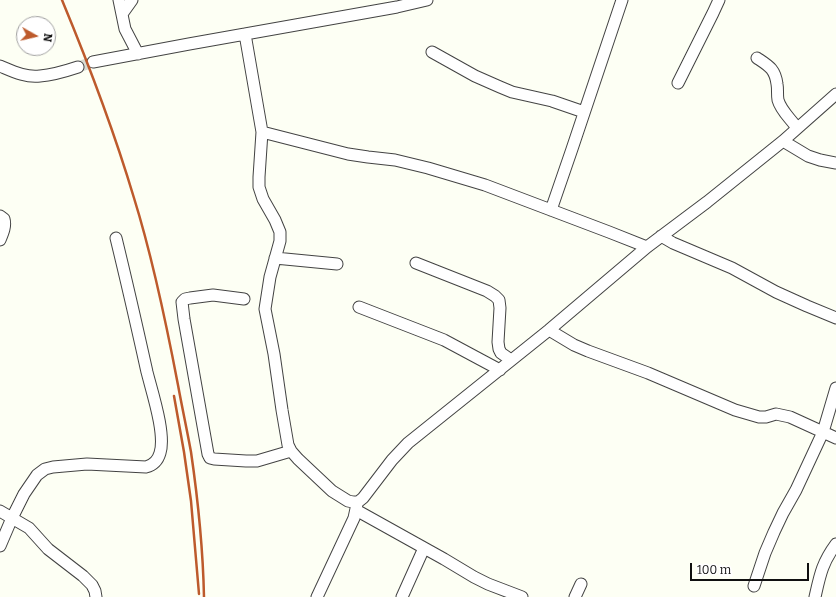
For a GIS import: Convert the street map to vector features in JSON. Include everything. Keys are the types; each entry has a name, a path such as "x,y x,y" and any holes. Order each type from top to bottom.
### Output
{"street":[{"path":"119,0 128,35 138,54"},
{"path":"122,14 132,0"},
{"path":"93,62 397,7 427,0"},
{"path":"551,210 622,0"},
{"path":"678,83 714,13 719,0"},
{"path":"245,34 262,132 259,187 263,199 280,232 280,238 270,277 265,309 274,354 287,439 291,451 332,491 348,501 353,502 357,506 474,578 522,597"},
{"path":"432,52 494,85 512,92 552,101 584,112"},
{"path":"757,58 770,67 775,73 778,99 782,108 797,128"},
{"path":"0,66 26,75 39,76 78,67"},
{"path":"317,597 354,518 357,506 392,460 408,443 550,330 646,247 707,202 783,141 836,94"},
{"path":"262,132 348,154 395,160 485,185 646,247"},
{"path":"783,141 808,156 836,163"},
{"path":"0,216 5,222 0,240"},
{"path":"661,236 673,243 732,268 776,292 836,318"},
{"path":"0,546 24,494 37,475 45,469 87,464 146,467 152,466 156,462 160,452 160,424 116,238"},
{"path":"275,258 337,264"},
{"path":"416,263 496,296 499,300 500,308 498,349 511,360"},
{"path":"244,299 213,295 184,299 182,302 208,454 210,458 214,459 257,461 291,451"},
{"path":"359,307 444,340 500,370"},
{"path":"550,330 588,351 735,410 759,417 766,417 776,414 783,415 836,438"},
{"path":"754,586 774,532 796,490 822,432 836,388"},
{"path":"0,511 29,528 48,549 83,576 92,586 96,597"},
{"path":"815,597 824,562 836,544"},
{"path":"402,597 424,548"},
{"path":"575,597 580,584"}],"tunnel":[{"path":"78,67 93,62"}],"railway":[{"path":"62,0 110,123 141,221 159,291 191,452 200,524 204,597"},
{"path":"174,396 191,501 199,594"}]}
